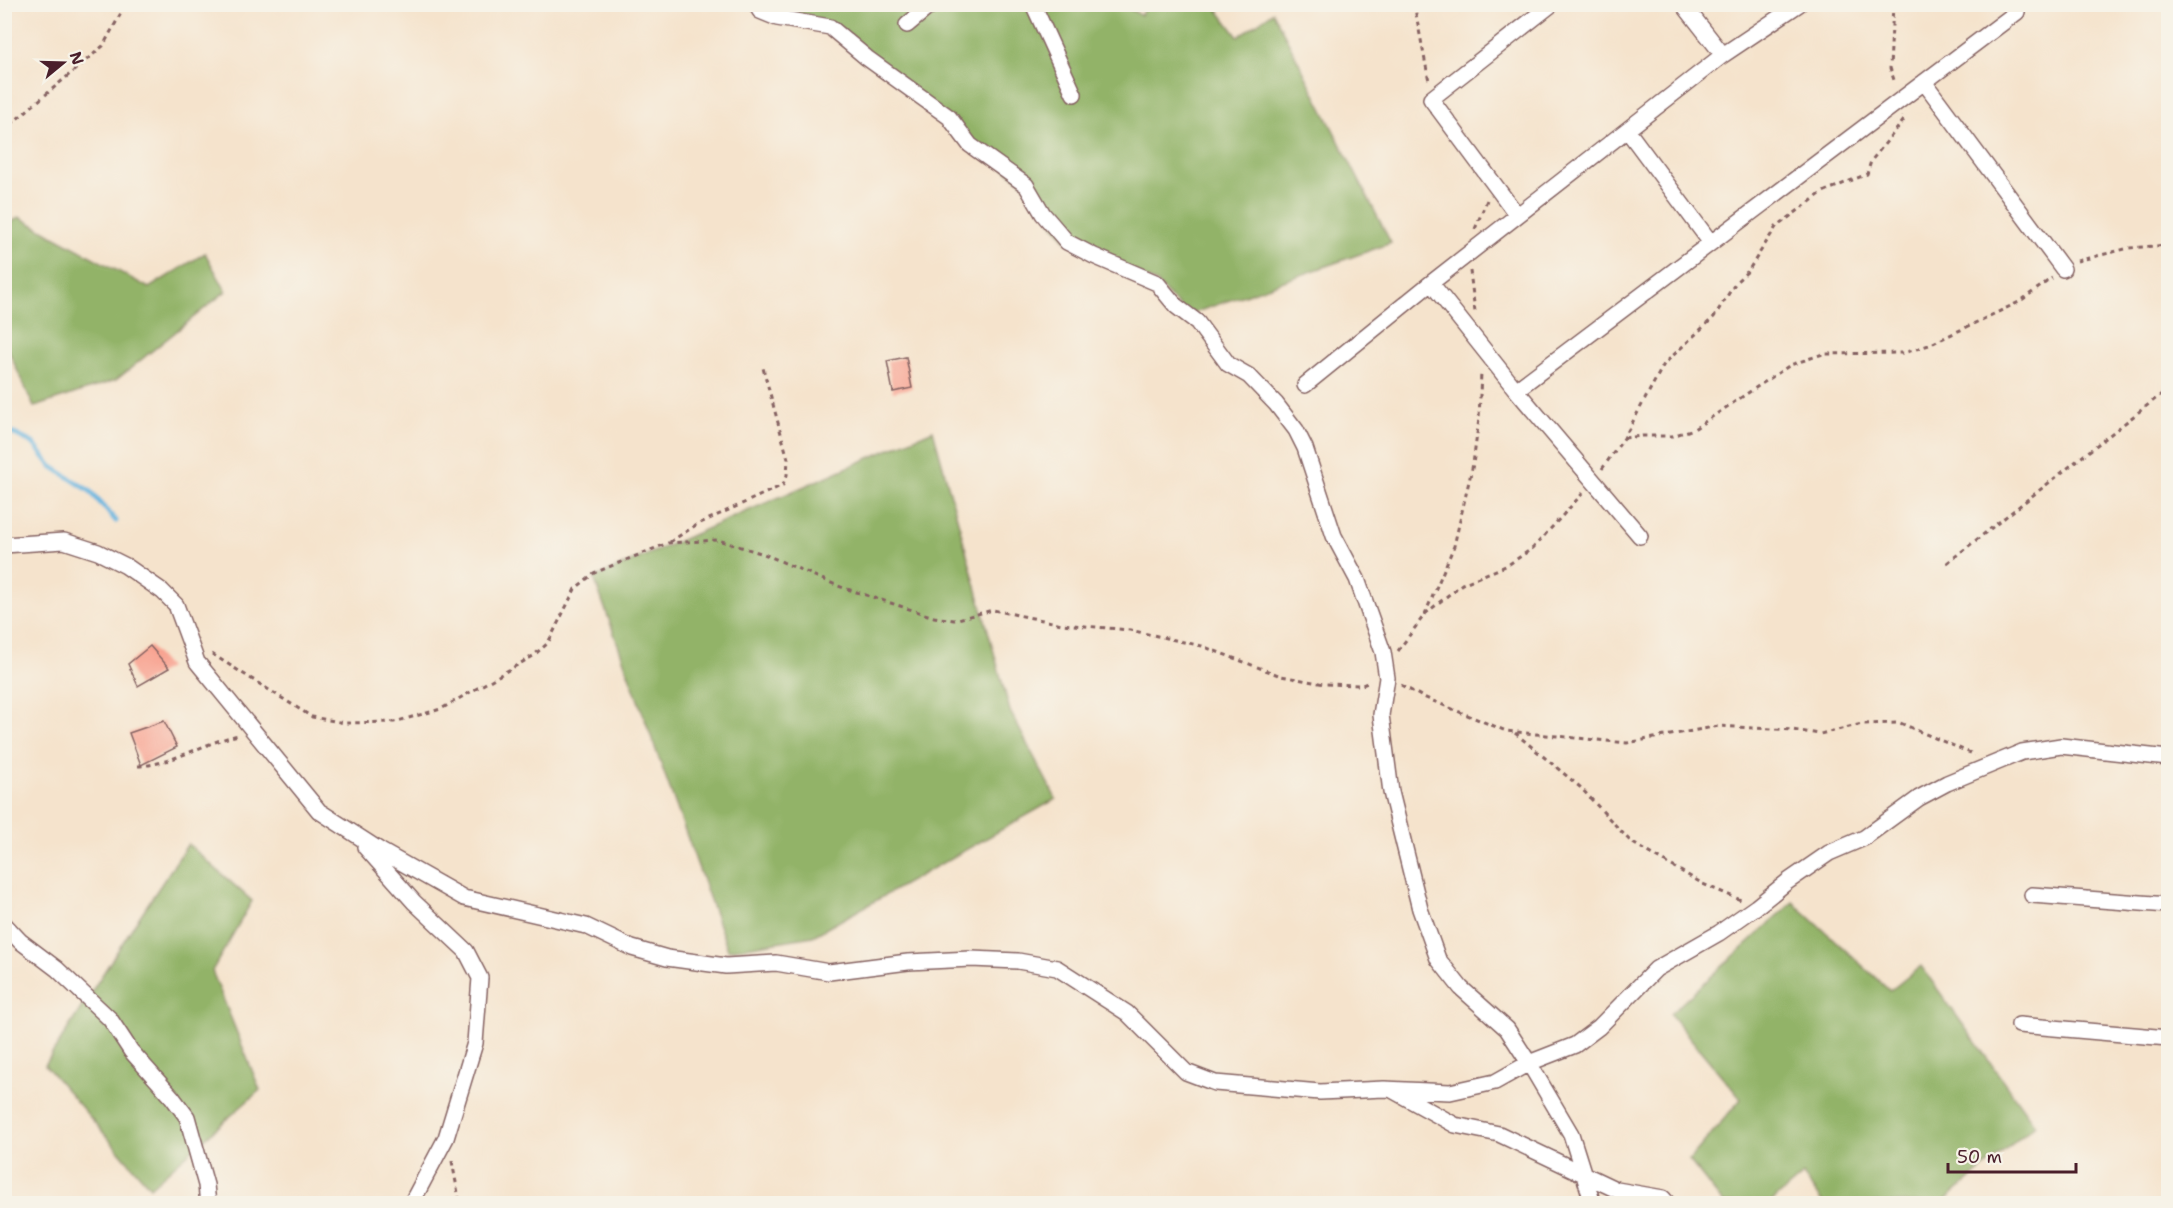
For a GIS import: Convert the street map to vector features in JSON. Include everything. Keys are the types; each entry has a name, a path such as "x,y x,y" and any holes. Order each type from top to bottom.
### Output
{"street":[{"path":"756,4 760,11 777,18 830,27 867,58 949,117 970,145 1026,185 1043,214 1067,242 1157,283 1176,306 1197,322 1228,364 1249,376 1296,430 1305,448 1334,536 1357,579 1383,652 1387,678 1381,715 1391,792 1420,909 1438,959 1461,988 1507,1029 1571,1134 1593,1203"},
{"path":"907,25 932,4"},
{"path":"1033,4 1074,94"},
{"path":"1517,215 1431,99 1552,4"},
{"path":"1683,4 1723,55"},
{"path":"1305,385 1517,215 1723,55 1799,4"},
{"path":"1516,390 2017,12"},
{"path":"1924,82 2063,269"},
{"path":"1627,130 1711,243"},
{"path":"1431,283 1516,390 1640,536"},
{"path":"4,545 64,541 98,552 126,566 162,591 176,605 197,662 319,811 381,851 464,898 586,926 632,948 668,958 726,966 776,963 829,972 908,962 971,958 1057,968 1127,1013 1186,1072 1215,1083 1320,1092 1389,1089 1450,1092 1495,1082 1528,1063 1575,1045 1599,1027 1656,969 1719,933 1829,853 1864,838 1919,798 1947,783 2022,752 2061,746 2169,758"},
{"path":"354,834 414,902 466,951 480,978 476,1043 446,1138 411,1203"},
{"path":"2032,895 2169,905"},
{"path":"4,924 20,941 57,969 110,1019 130,1052 172,1097 187,1117 206,1185 208,1203"},
{"path":"2019,1025 2169,1038"},
{"path":"1389,1089 1455,1125 1499,1134 1617,1190 1663,1198 1668,1203"}],"path":[{"path":"4,130 103,46 126,4"},
{"path":"1414,4 1431,99"},
{"path":"1425,614 1462,584 1508,565 1533,548 1593,482 1624,438 1664,364 1714,317 1736,282 1748,271 1776,226 1822,192 1867,174 1871,161 1904,120 1901,99 1890,68 1893,4"},
{"path":"1476,319 1472,300 1469,253 1476,224 1488,200"},
{"path":"1624,438 1672,436 1694,429 1790,365 1823,354 1904,353 1929,345 2019,302 2063,269 2078,261 2129,248 2169,245"},
{"path":"1387,678 1399,650 1425,614 1454,546 1473,464 1479,418 1482,348"},
{"path":"212,653 312,717 345,723 394,722 441,709 533,657 548,643 575,589 594,573 668,543 696,525 783,485 787,475 788,459 763,368"},
{"path":"1947,563 2169,389"},
{"path":"668,543 718,540 764,554 838,586 934,617 954,620 993,610 1062,624 1130,630 1203,646 1281,676 1324,684 1362,685 1387,678 1421,696 1506,731 1626,743 1719,726 1821,734 1862,724 1900,723 1969,753 1996,762"},
{"path":"138,766 152,766 188,754 224,738 253,732"},
{"path":"1513,732 1580,788 1631,842 1703,884 1756,907"},
{"path":"446,1138 458,1185 460,1203"}],"green space":[{"path":"1120,4 1141,15 1146,5 1214,5 1238,37 1273,12 1391,243 1188,315 1157,283 1067,242 1025,185 830,27 756,5"},
{"path":"19,217 149,288 205,253 226,291 116,380 34,407 5,343 5,227"},
{"path":"933,430 1010,711 1056,799 813,936 728,950 594,578"},
{"path":"188,844 252,901 212,971 260,1090 150,1187 45,1065"},
{"path":"1793,902 1890,991 1921,966 2035,1125 1942,1203 1823,1203 1803,1175 1770,1203 1723,1203 1689,1160 1741,1099 1670,1014"}],"building":[{"path":"906,357 912,388 893,392 887,361"},
{"path":"150,646 169,668 138,686 128,664"},
{"path":"164,721 177,747 141,765 129,733"}],"waterway":[{"path":"4,429 33,443 51,466 90,491 116,521"}]}
